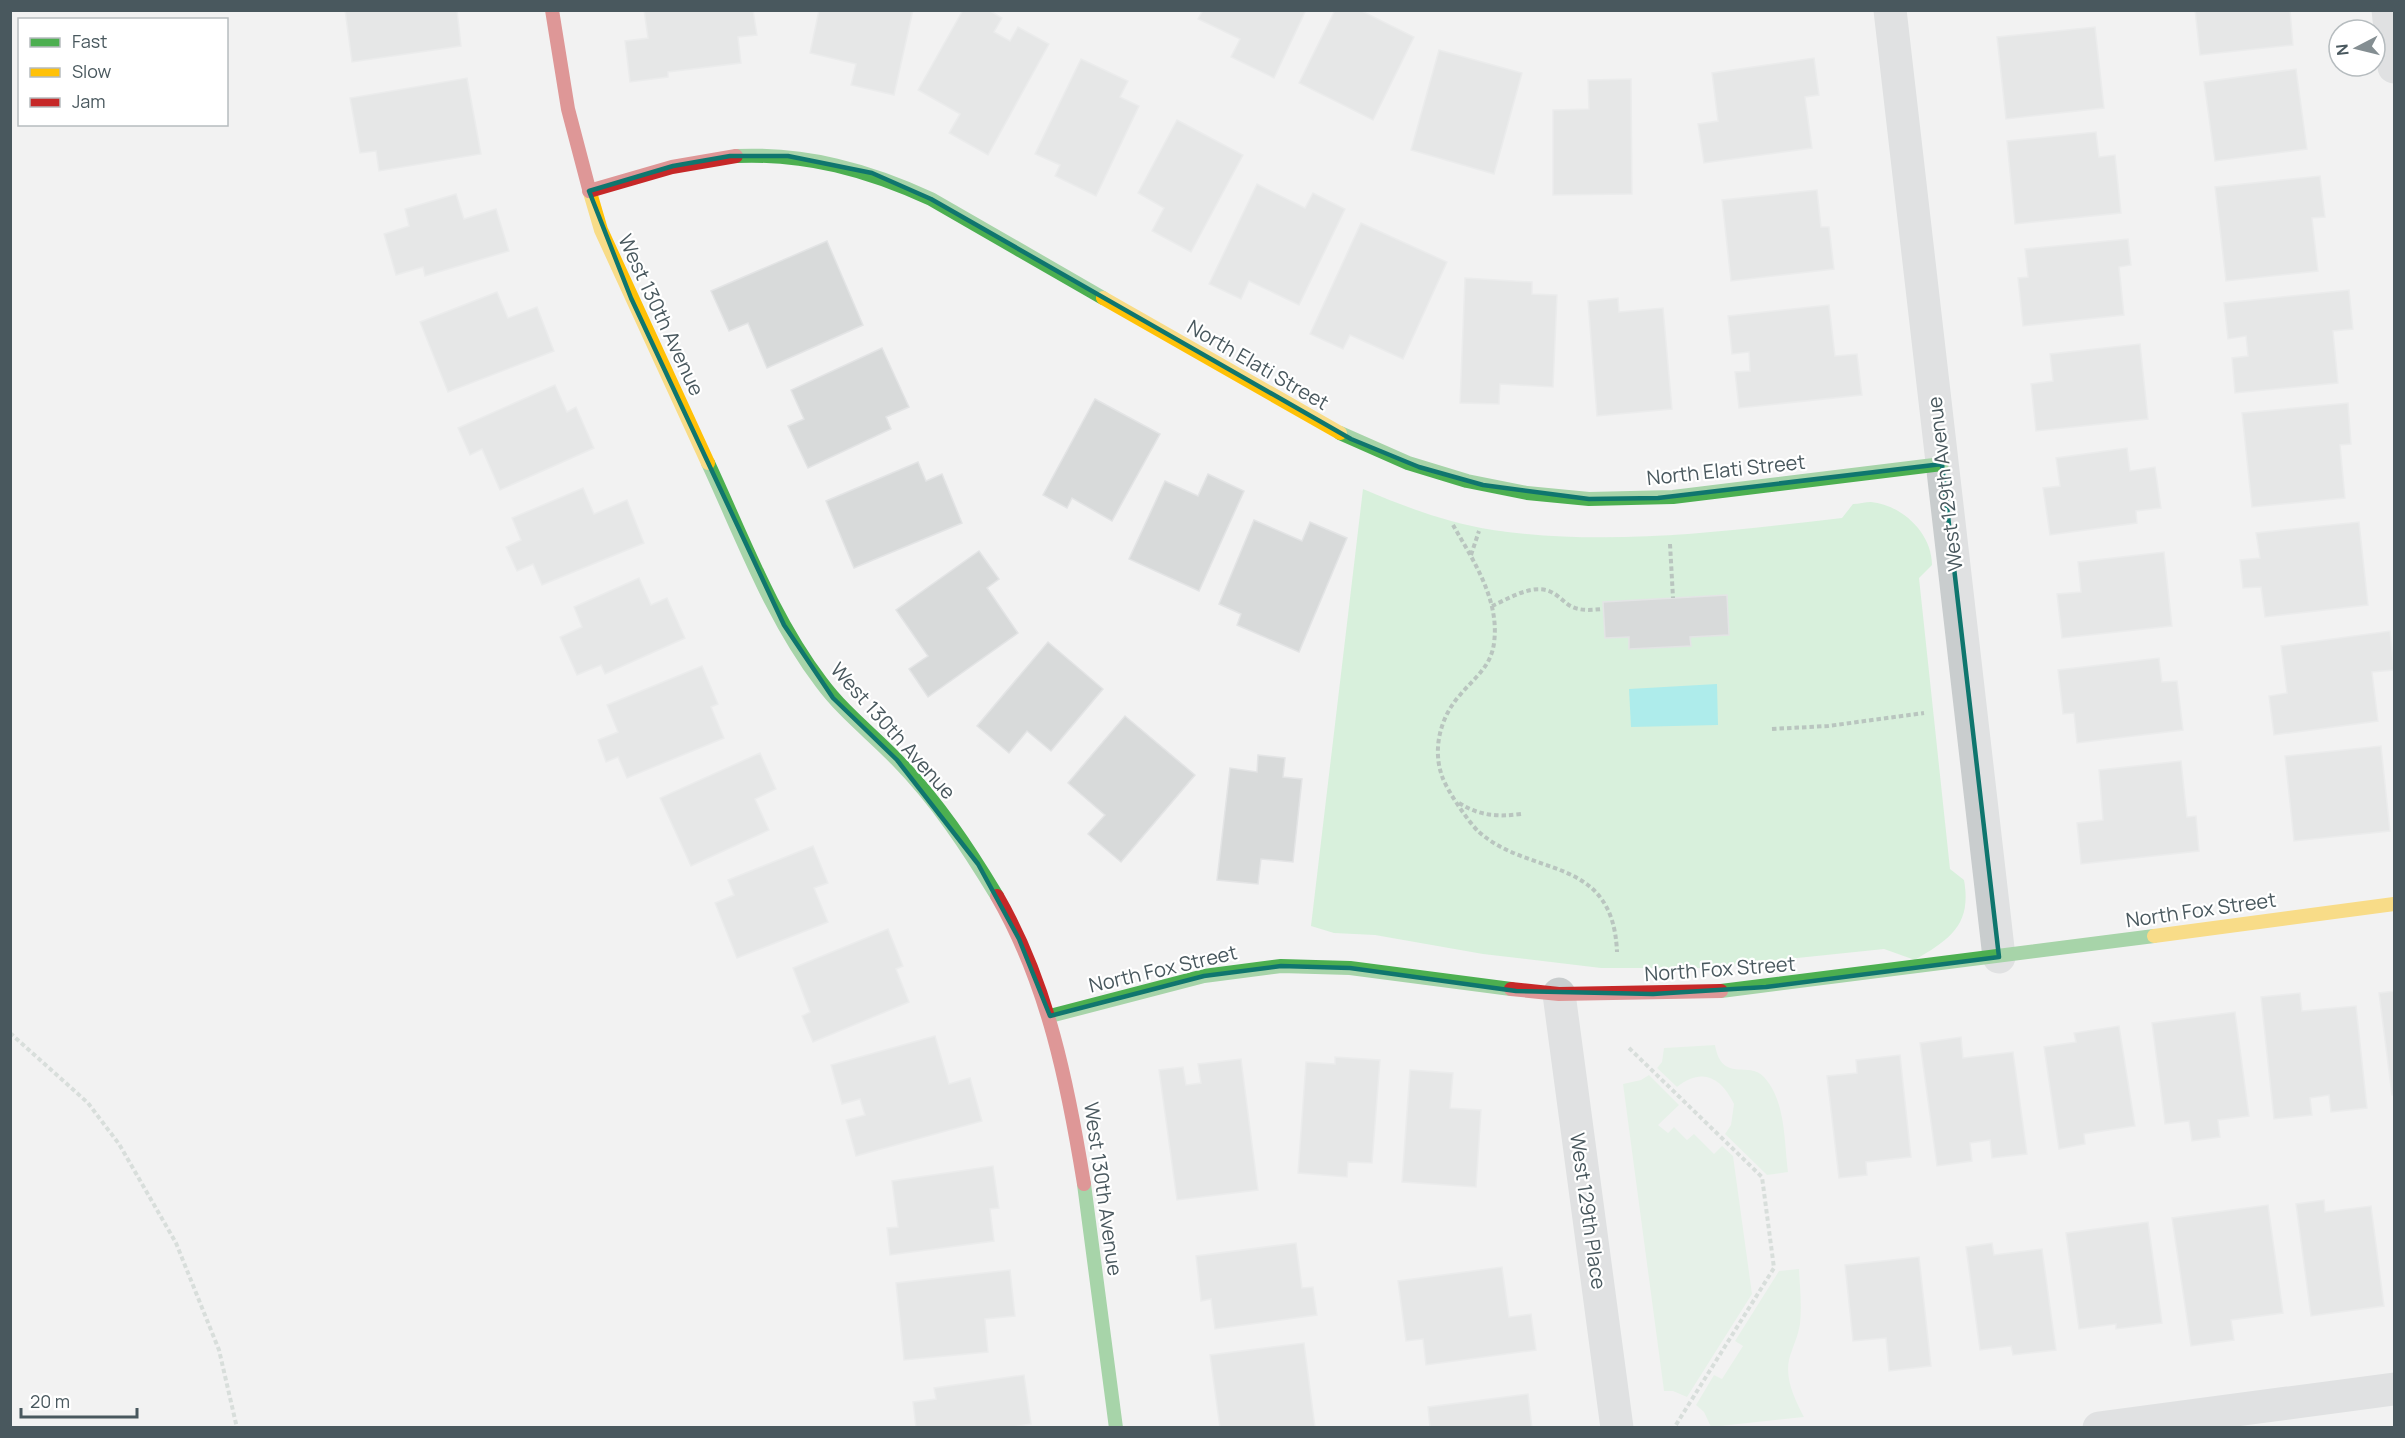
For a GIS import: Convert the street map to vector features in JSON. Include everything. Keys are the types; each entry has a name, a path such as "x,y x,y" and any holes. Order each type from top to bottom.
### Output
{"street":[{"name":"West 130th Avenue","path":"552,10 568,109 601,230 784,625 814,673 833,698 904,768 939,809 978,864 1019,939 1050,1016 1078,1137 1116,1428"},
{"name":"West 129th Avenue","path":"1890,10 1999,957"},
{"path":"2388,10 2394,67"},
{"name":"North Elati Street","path":"589,191 673,166 730,156 788,156 820,160 872,173 931,199 1351,439 1419,467 1494,487 1589,499 1658,498 1942,464"},
{"name":"North Fox Street","path":"1050,1016 1204,976 1281,966 1350,968 1472,986 1559,994 1724,991 2394,904"},
{"name":"West 129th Place","path":"1559,994 1617,1428"},
{"path":"2099,1428 2394,1389"}],"path":[{"path":"1453,525 1471,555 1488,591 1492,606 1494,643 1490,660 1482,672 1450,706 1442,723 1437,758 1442,776 1470,822 1488,838 1516,852 1561,869 1591,888 1603,900 1616,936 1617,952"},
{"path":"1471,555 1479,531"},
{"path":"1670,544 1673,598"},
{"path":"1492,606 1523,592 1547,590 1575,608 1603,609"},
{"path":"1772,729 1828,726 1924,713"},
{"path":"1458,803 1472,812 1484,815 1521,814"},
{"path":"10,1033 88,1103 119,1144 176,1243 219,1350 237,1428"},
{"path":"1629,1048 1762,1177 1774,1268 1674,1428"}],"highlighted area":[{"path":"730,156 788,156 872,173 931,199 1351,439 1419,467 1483,485 1589,499 1658,498 1942,464 1999,957 1766,987 1653,994 1516,991 1350,968 1281,966 1204,976 1050,1016 1019,939 978,864 897,760 833,698 784,625 631,298 589,191 673,166"}],"green space":[{"path":"1363,489 1427,514 1460,523 1493,530 1537,535 1625,537 1755,528 1842,518 1853,504 1869,502 1883,504 1904,515 1921,532 1931,553 1932,565 1919,578 1950,869 1964,880 1966,895 1965,909 1956,929 1939,945 1915,960 1884,949 1702,968 1601,968 1483,954 1375,935 1334,933 1311,926"},
{"path":"1715,1045 1718,1057 1724,1064 1730,1068 1758,1072 1771,1087 1783,1122 1788,1172 1767,1175 1725,1134 1731,1125 1734,1104 1717,1081 1703,1076 1695,1077 1677,1087 1657,1068 1662,1062 1664,1048"},
{"path":"1649,1075 1679,1105 1658,1125 1668,1133 1674,1127 1687,1140 1694,1134 1714,1154 1722,1146 1733,1156 1752,1294 1687,1397 1673,1391 1664,1391 1623,1084 1641,1080"},
{"path":"1799,1269 1800,1324 1789,1360 1788,1375 1797,1404 1804,1417 1711,1427 1704,1412 1696,1405 1714,1375 1722,1379 1743,1346 1735,1341 1779,1271"}],"water":[{"path":"1717,684 1718,725 1631,727 1629,689"}],"building":[{"path":"345,10 457,10 461,46 352,62"},
{"path":"644,10 753,10 757,35 738,37 741,63 668,72 668,77 630,82 625,41 648,38"},
{"path":"819,10 913,10 894,95 851,85 856,64 810,53"},
{"path":"963,10 989,10 1002,18 994,32 1010,41 1018,27 1049,44 988,155 949,133 960,114 918,90"},
{"path":"1203,10 1306,10 1274,78 1231,57 1240,39 1198,19"},
{"path":"1335,10 1360,10 1414,37 1373,120 1299,83"},
{"path":"2195,10 2290,10 2293,45 2200,55"},
{"path":"2095,27 2104,108 2006,119 1997,37"},
{"path":"1439,50 1522,73 1494,174 1411,150"},
{"path":"1814,58 1819,95 1805,97 1812,148 1704,163 1698,124 1718,121 1712,73"},
{"path":"1081,59 1128,81 1120,97 1139,106 1096,196 1055,176 1060,165 1035,154"},
{"path":"2296,69 2307,149 2215,161 2204,82"},
{"path":"467,78 481,154 379,171 376,151 360,153 350,98"},
{"path":"1631,79 1632,194 1553,195 1553,110 1589,109 1588,80"},
{"path":"1177,120 1243,155 1191,252 1152,231 1164,208 1138,193"},
{"path":"2096,132 2099,157 2115,155 2121,213 2015,224 2007,141"},
{"path":"2320,176 2325,217 2312,218 2318,271 2226,281 2215,187"},
{"path":"1257,184 1305,208 1313,193 1345,209 1299,305 1249,281 1241,299 1209,284"},
{"path":"1817,190 1821,227 1829,227 1834,269 1731,281 1722,200"},
{"path":"456,194 464,219 496,209 509,251 425,276 423,267 396,275 384,234 409,226 405,209"},
{"path":"1361,223 1447,262 1403,359 1350,335 1343,349 1310,334"},
{"path":"2128,239 2131,265 2119,267 2124,315 2023,326 2018,278 2028,277 2025,249"},
{"path":"827,241 863,325 767,368 748,323 729,331 711,291"},
{"path":"1465,278 1532,282 1532,294 1557,295 1553,387 1500,384 1499,404 1460,403"},
{"path":"2349,290 2353,329 2333,331 2338,383 2235,393 2232,358 2248,356 2246,336 2228,339 2224,303"},
{"path":"497,292 508,318 537,307 554,351 448,392 420,322"},
{"path":"1618,298 1619,312 1663,308 1672,409 1597,416 1588,301"},
{"path":"1829,305 1835,356 1857,354 1862,395 1739,408 1735,372 1750,371 1749,352 1732,354 1728,316"},
{"path":"2140,344 2148,419 2036,431 2031,384 2053,381 2050,354"},
{"path":"882,348 909,407 886,417 891,429 808,468 788,426 804,419 791,390"},
{"path":"555,385 567,412 576,407 594,448 500,490 482,449 470,455 458,428"},
{"path":"1095,399 1160,434 1112,521 1072,498 1067,508 1043,495"},
{"path":"2348,403 2351,444 2340,445 2345,498 2252,507 2242,413"},
{"path":"2127,448 2130,471 2155,467 2161,508 2136,511 2137,523 2050,535 2043,488 2060,486 2056,458"},
{"path":"918,462 926,481 942,474 962,523 854,568 826,501"},
{"path":"1208,474 1244,491 1199,591 1129,559 1165,481 1198,496"},
{"path":"583,488 594,514 627,500 644,543 542,585 533,564 517,571 506,547 521,540 512,518"},
{"path":"1254,520 1302,541 1310,522 1347,538 1299,652 1237,625 1241,614 1219,604"},
{"path":"2359,522 2368,605 2265,617 2261,587 2243,588 2240,560 2260,558 2256,533"},
{"path":"979,551 999,579 987,588 1018,633 928,697 909,669 928,656 896,610"},
{"path":"2164,552 2172,626 2062,638 2057,594 2081,592 2078,562"},
{"path":"639,578 651,605 667,598 685,638 605,674 601,665 577,675 560,637 582,627 574,607"},
{"path":"1727,595 1729,635 1690,637 1691,646 1629,649 1629,637 1605,638 1603,602"},
{"path":"2390,631 2394,670 2372,672 2378,721 2274,735 2269,696 2287,693 2281,646"},
{"path":"1048,642 1103,689 1051,751 1027,731 1009,753 977,726"},
{"path":"2159,658 2162,682 2177,681 2183,730 2077,743 2074,713 2063,714 2058,670"},
{"path":"702,666 718,704 711,707 724,738 627,778 618,757 606,762 598,740 618,732 607,705"},
{"path":"1125,716 1195,775 1121,862 1088,834 1105,815 1068,783"},
{"path":"2381,746 2390,831 2294,841 2285,756"},
{"path":"760,753 776,789 755,799 769,830 691,866 660,798"},
{"path":"1258,755 1285,758 1283,777 1302,779 1293,862 1261,859 1258,884 1217,880 1230,768 1257,772"},
{"path":"2181,761 2187,817 2196,816 2199,851 2081,864 2077,823 2103,820 2099,770"},
{"path":"813,846 828,883 814,888 828,922 737,958 715,903 734,895 728,880"},
{"path":"888,929 903,966 896,969 909,1002 813,1042 802,1016 810,1012 793,968"},
{"path":"2394,991 2394,1095 2392,1095 2379,993"},
{"path":"2300,993 2302,1011 2356,1006 2367,1108 2331,1112 2329,1095 2310,1098 2312,1115 2274,1119 2261,997"},
{"path":"2235,1012 2249,1116 2218,1120 2220,1137 2192,1141 2189,1121 2165,1124 2152,1023"},
{"path":"2119,1026 2135,1126 2084,1134 2085,1144 2059,1149 2044,1047 2076,1042 2074,1033"},
{"path":"935,1036 949,1084 970,1078 982,1121 856,1156 846,1120 865,1115 860,1099 842,1104 831,1065"},
{"path":"1961,1037 1963,1058 2013,1052 2027,1154 1992,1158 1990,1140 1970,1143 1972,1161 1937,1166 1920,1043"},
{"path":"1900,1055 1911,1157 1866,1162 1867,1175 1839,1178 1827,1076 1857,1073 1856,1060"},
{"path":"1335,1057 1380,1060 1372,1163 1348,1162 1347,1177 1298,1173 1306,1062 1335,1064"},
{"path":"1241,1059 1258,1190 1177,1200 1159,1070 1183,1067 1186,1085 1201,1083 1198,1064"},
{"path":"1410,1070 1453,1073 1450,1108 1481,1110 1476,1187 1402,1182"},
{"path":"993,1166 999,1208 990,1209 994,1241 890,1255 887,1228 898,1227 892,1181"},
{"path":"2324,1200 2325,1212 2371,1206 2384,1306 2311,1316 2296,1204"},
{"path":"2268,1205 2283,1313 2231,1320 2234,1340 2191,1346 2172,1218"},
{"path":"2148,1222 2162,1323 2116,1329 2116,1324 2079,1329 2066,1233"},
{"path":"1296,1243 1302,1288 1313,1287 1317,1315 1215,1329 1211,1299 1201,1301 1196,1256"},
{"path":"1992,1243 1994,1255 2042,1249 2056,1350 2013,1355 2011,1346 1980,1350 1966,1247"},
{"path":"1919,1257 1931,1366 1889,1371 1886,1338 1853,1341 1845,1265"},
{"path":"1502,1267 1509,1317 1531,1314 1536,1350 1426,1365 1423,1339 1406,1341 1398,1281"},
{"path":"1010,1270 1015,1316 985,1319 988,1352 904,1360 896,1283"},
{"path":"1304,1343 1315,1427 1220,1428 1210,1355"},
{"path":"1024,1375 1031,1424 1008,1428 916,1428 913,1402 936,1399 934,1388"},
{"path":"1528,1394 1532,1428 1430,1428 1428,1407"}],"traffic: fast":[{"path":"736,156 787,157 812,161 884,180 931,199 1103,298"},
{"path":"1340,433 1408,463 1467,481 1527,493 1589,499 1673,497 1942,464"},
{"path":"708,463 759,576 803,657 839,703 897,760 939,808 997,896"},
{"path":"1721,991 2154,936"},
{"path":"1050,1016 1204,976 1281,966 1350,968 1511,989"},
{"path":"1084,1184 1116,1428"}],"traffic: slow":[{"path":"589,189 601,230 708,463"},
{"path":"1103,298 1340,433"},
{"path":"2154,936 2394,904"}],"traffic: jam":[{"path":"552,10 568,109 589,189"},
{"path":"589,191 672,167 736,156"},
{"path":"997,896 1030,964 1054,1036 1071,1110 1084,1184"},
{"path":"1511,989 1559,994 1721,991"}]}
